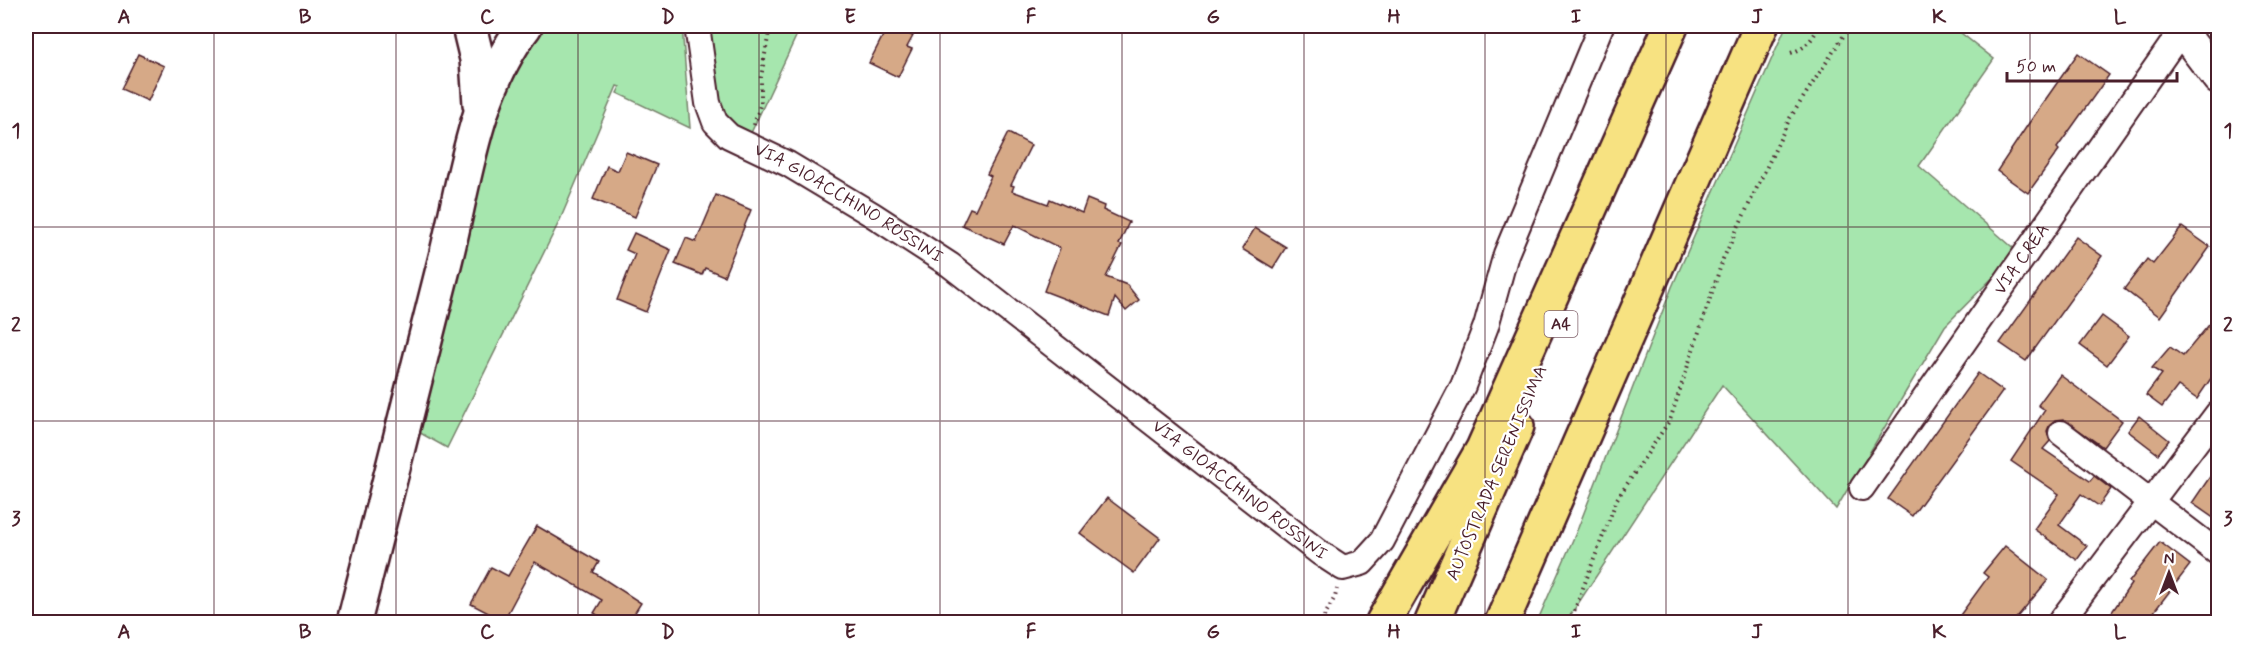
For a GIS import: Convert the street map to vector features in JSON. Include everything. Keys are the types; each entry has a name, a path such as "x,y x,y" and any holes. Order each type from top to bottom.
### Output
{"highway":[{"path":"1383,622 1483,449 1671,26"},
{"name":"AUTOSTRADA SERENISSIMA","path":"1432,622 1691,26"},
{"path":"1502,622 1761,26"},
{"path":"1526,622 1553,561 1591,417"}],"main road":[{"path":"469,26 477,59 480,113"},
{"path":"354,622 452,234 480,113 513,41 525,26"}],"street":[{"name":"VIA GIOACCHINO ROSSINI","path":"697,26 708,103 715,122 729,136 788,164 873,215 950,266 1342,568 1362,563 1382,541 1463,386 1486,326 1506,254 1601,26"},
{"name":"VIA CREA","path":"1862,488 2180,28 2218,79"},
{"path":"2060,622 2218,414"},
{"path":"2061,433 2218,553"}],"path":[{"path":"742,142 756,122 761,102 761,77 770,26"},
{"path":"1791,53 1803,49 1813,38 1819,26"},
{"path":"1570,622 1617,499 1670,420 1723,259 1790,118 1850,26"},
{"path":"1321,622 1335,597 1342,568"}],"green space":[{"path":"536,26 682,26 690,128 617,93 620,87 617,86 560,220 447,448 415,430 488,121"},
{"path":"706,26 801,26 750,135 728,123 720,106"},
{"path":"1786,26 1952,26 1994,59 1919,166 2018,252 1945,326 1836,509 1722,385 1566,622 1537,622 1578,528 1672,287"}],"building":[{"path":"888,26 913,36 907,47 912,49 898,77 869,63"},
{"path":"2078,53 2109,75 2028,193 1997,171"},
{"path":"138,54 164,66 148,101 121,89"},
{"path":"1008,133 1031,145 1011,185 1014,186 1012,191 1048,204 1050,199 1082,213 1087,199 1104,206 1103,210 1129,222 1119,244 1122,245 1106,277 1127,285 1139,300 1126,311 1115,298 1109,316 1044,291 1060,248 1014,225 1004,244 962,225 970,208 975,210 991,176 987,174"},
{"path":"626,152 657,165 635,217 593,199 607,166 618,171"},
{"path":"716,195 751,210 724,276 705,268 702,275 675,264 686,238 696,242"},
{"path":"2182,227 2210,247 2160,317 2124,289 2147,259 2153,264"},
{"path":"1255,228 1286,247 1273,268 1242,249"},
{"path":"634,233 671,250 646,312 617,300 635,254 626,250"},
{"path":"2076,237 2102,256 2026,361 2000,343"},
{"path":"2218,314 2218,368 2197,399 2178,386 2162,407 2146,395 2162,374 2152,368 2170,347 2183,356"},
{"path":"2102,316 2129,336 2107,365 2080,345"},
{"path":"1978,373 2003,391 1912,516 1888,499"},
{"path":"2060,375 2122,421 2103,447 2063,419 2055,420 2047,431 2050,441 2043,449 2090,481 2094,476 2111,489 2099,506 2081,494 2059,525 2087,546 2077,560 2034,529 2059,494 2011,461 2045,410 2038,405"},
{"path":"2139,416 2169,440 2158,454 2128,431"},
{"path":"2218,465 2218,521 2192,503"},
{"path":"1107,498 1160,538 1134,573 1080,533"},
{"path":"537,526 599,562 593,572 641,603 629,622 609,622 594,613 602,600 535,562 505,618 498,614 496,617 471,604 491,567 508,576"},
{"path":"2160,542 2190,565 2146,622 2105,622 2131,584 2129,582"},
{"path":"2005,546 2048,580 2013,622 1955,622 1988,577 1983,573"}]}
